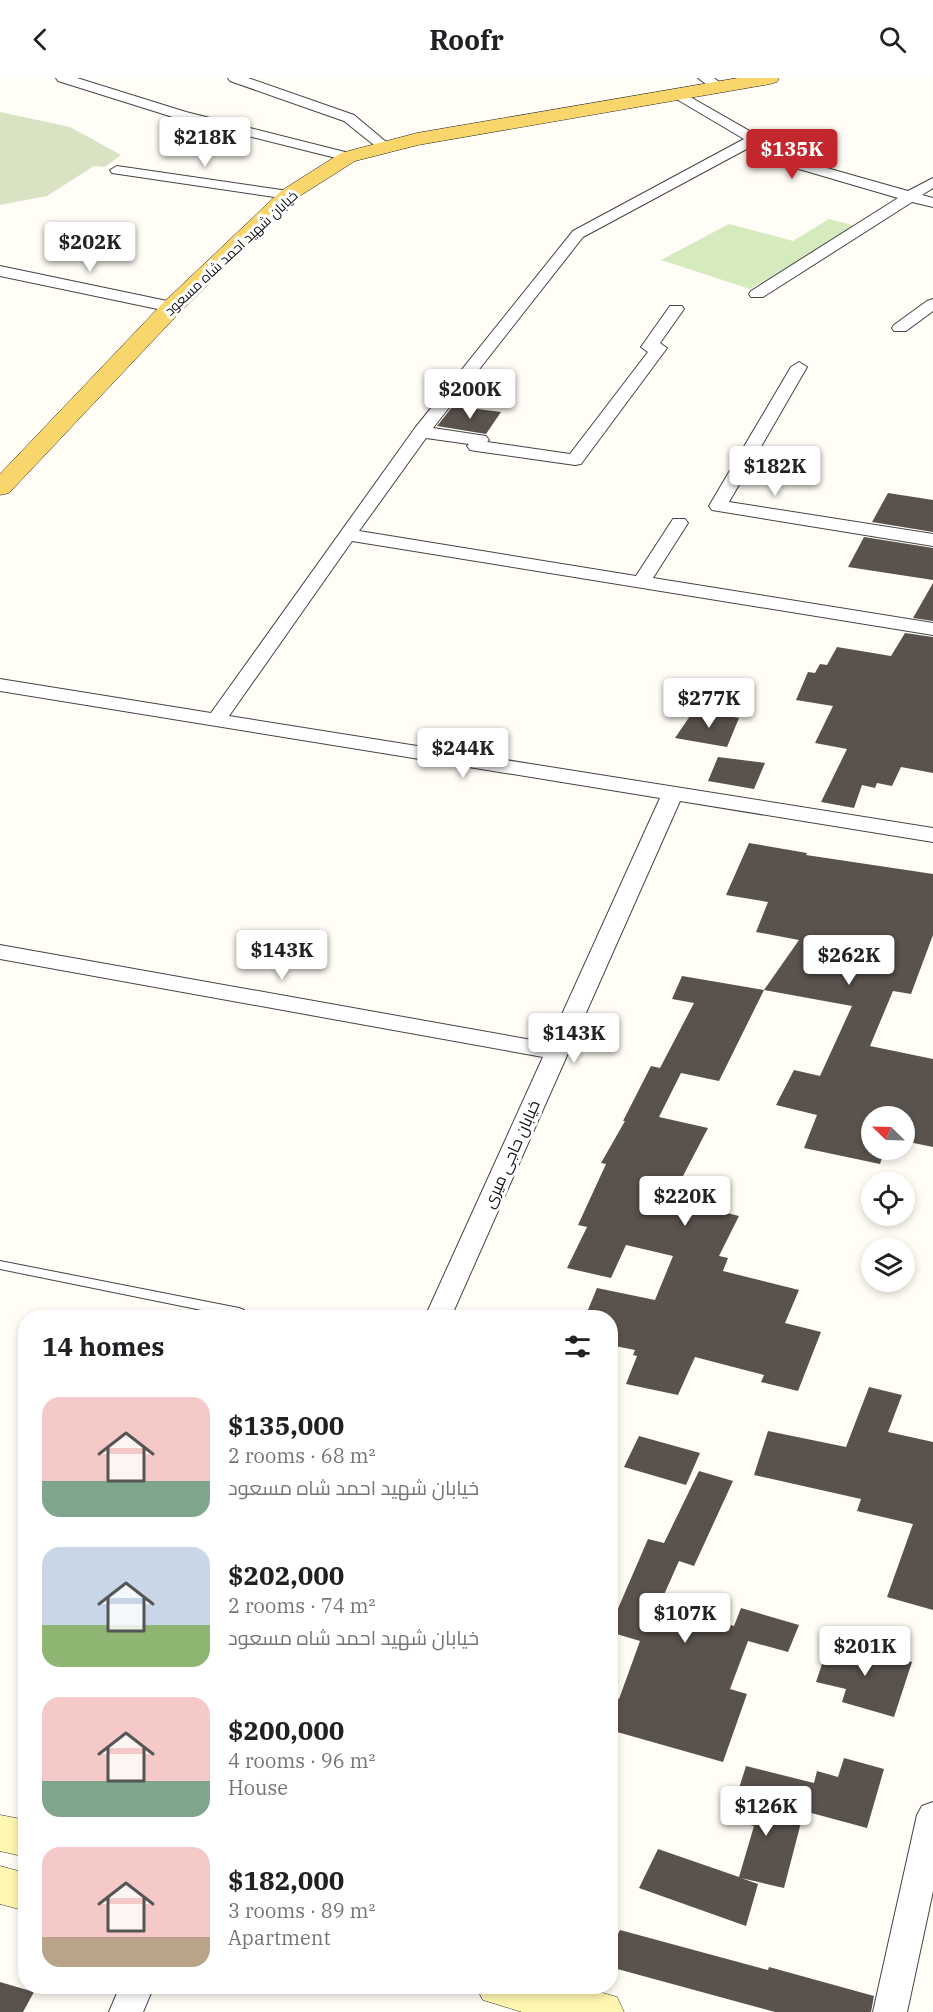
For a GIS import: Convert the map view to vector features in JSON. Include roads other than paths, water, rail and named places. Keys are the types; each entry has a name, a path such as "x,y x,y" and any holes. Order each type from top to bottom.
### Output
{"main road":[{"name":"خیابان شهید احمد شاه مسعود","path":"0,488 172,307 288,195 348,156 384,146 678,94 712,82 770,78"},
{"path":"0,1833 18,1837"},
{"path":"0,1885 18,1890"},
{"path":"531,1994 600,2012"}],"street":[{"path":"63,78 181,115 348,156"},
{"path":"235,78 349,118 384,146"},
{"path":"678,94 797,164 933,203"},
{"path":"216,720 421,432 578,234 754,139"},
{"path":"117,170 288,195"},
{"path":"757,294 933,182"},
{"path":"0,271 172,307"},
{"path":"900,328 933,304"},
{"path":"421,432 480,440 476,446 575,460 659,348 649,346 676,309"},
{"path":"799,367 718,506 933,540"},
{"path":"641,582 679,523"},
{"path":"347,535 933,629"},
{"path":"0,685 933,835"},
{"name":"خیابان حاجی میری","path":"441,1310 673,794"},
{"path":"0,952 556,1052"},
{"path":"890,2012 933,1815"},
{"path":"126,2012 134,1994"}],"lane":[{"path":"0,1265 224,1310"}]}
